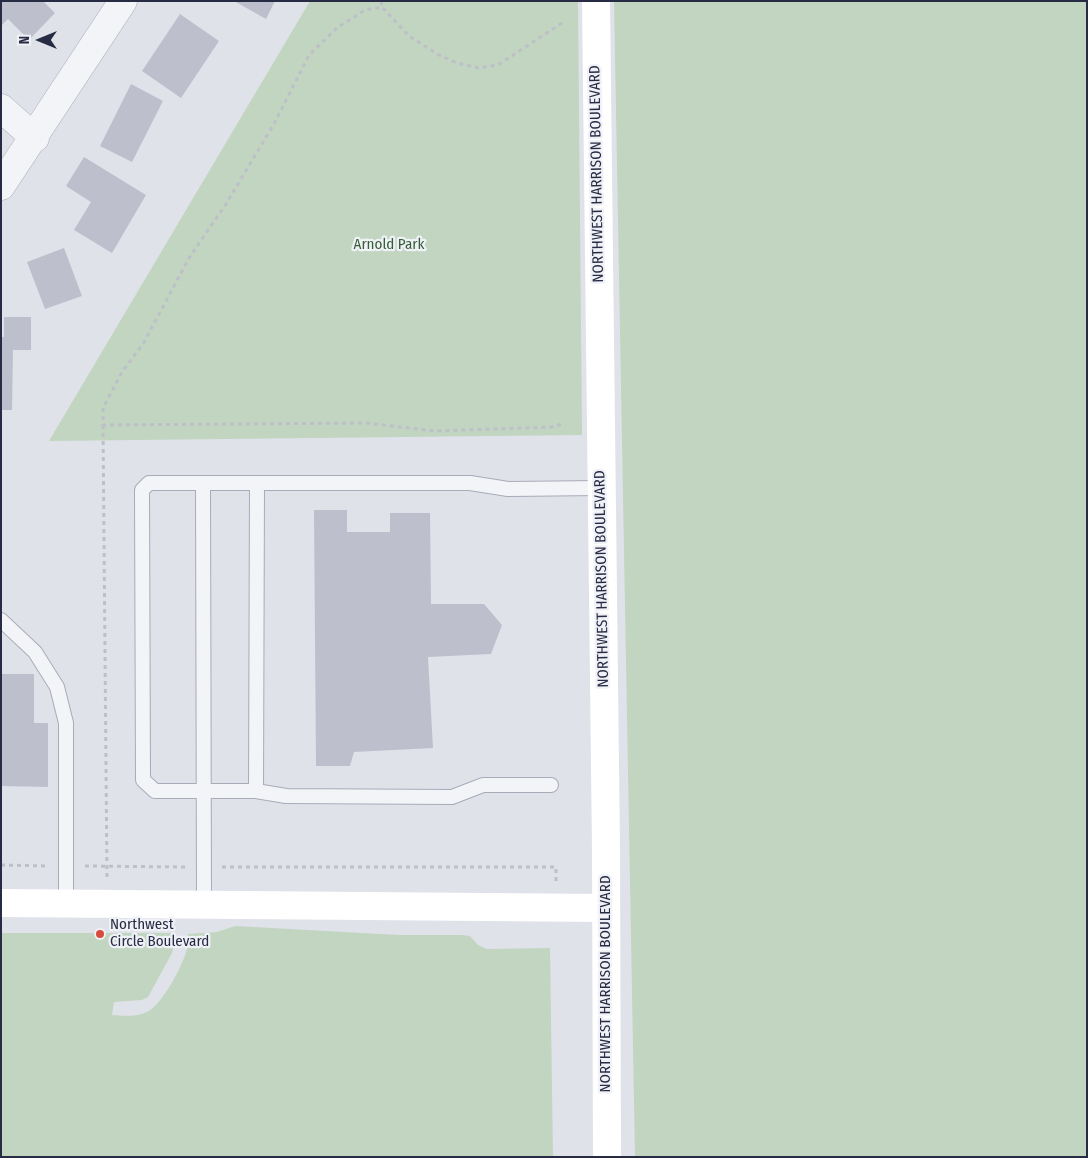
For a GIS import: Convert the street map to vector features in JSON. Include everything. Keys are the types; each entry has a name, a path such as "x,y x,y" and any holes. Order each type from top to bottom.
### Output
{"main road":[{"name":"NORTHWEST HARRISON BOULEVARD","path":"596,1 607,1157"},
{"path":"1,903 204,903 424,908 606,908"}],"street":[{"path":"1,186 35,138 123,1"},
{"path":"1,108 35,138"}],"lane":[{"path":"551,785 483,786 452,797 286,796 256,791 155,791 143,780 142,490 149,482 470,483 508,489 601,488"},
{"path":"203,483 204,903"},
{"path":"256,791 257,483"},
{"path":"1,620 35,652 57,687 66,723 66,903"}],"path":[{"path":"381,1 382,8 409,36 457,63 478,68 498,65 562,23"},
{"path":"106,903 103,408 122,372 143,344 189,258 226,204 257,149 275,122 309,55 338,27 365,10 382,8"},
{"path":"103,425 366,423 435,431 554,427 564,423"},
{"path":"1,866 556,867 556,908"}],"green space":[{"name":"Arnold Park","path":"310,1 578,1 582,435 49,441"},
{"path":"614,1 1087,1 1087,1157 635,1157"},
{"path":"235,926 399,935 462,935 470,936 478,945 487,949 550,948 553,1157 1,1157 1,933 176,933 172,953 148,997 142,1000 114,1002 112,1015 130,1016 147,1012 153,1008 165,993 177,974 185,956 188,934 217,932"}],"building":[{"path":"1,1 43,1 55,13 29,40 8,19 1,26"},
{"path":"234,1 275,1 266,19"},
{"path":"180,14 219,41 181,98 142,71"},
{"path":"131,84 163,101 132,162 100,146"},
{"path":"84,157 146,195 112,253 74,230 91,202 66,186"},
{"path":"64,248 82,296 45,309 27,262"},
{"path":"4,317 31,317 31,350 13,350 12,410 1,410 1,337 4,337"},
{"path":"314,510 347,510 347,532 390,532 390,513 430,513 431,604 484,604 502,625 491,654 428,657 433,748 354,752 350,766 316,766"},
{"path":"1,674 34,674 34,723 48,723 48,787 1,786"}],"place":[{"name":"Northwest Circle Boulevard","path":"100,934"}]}
